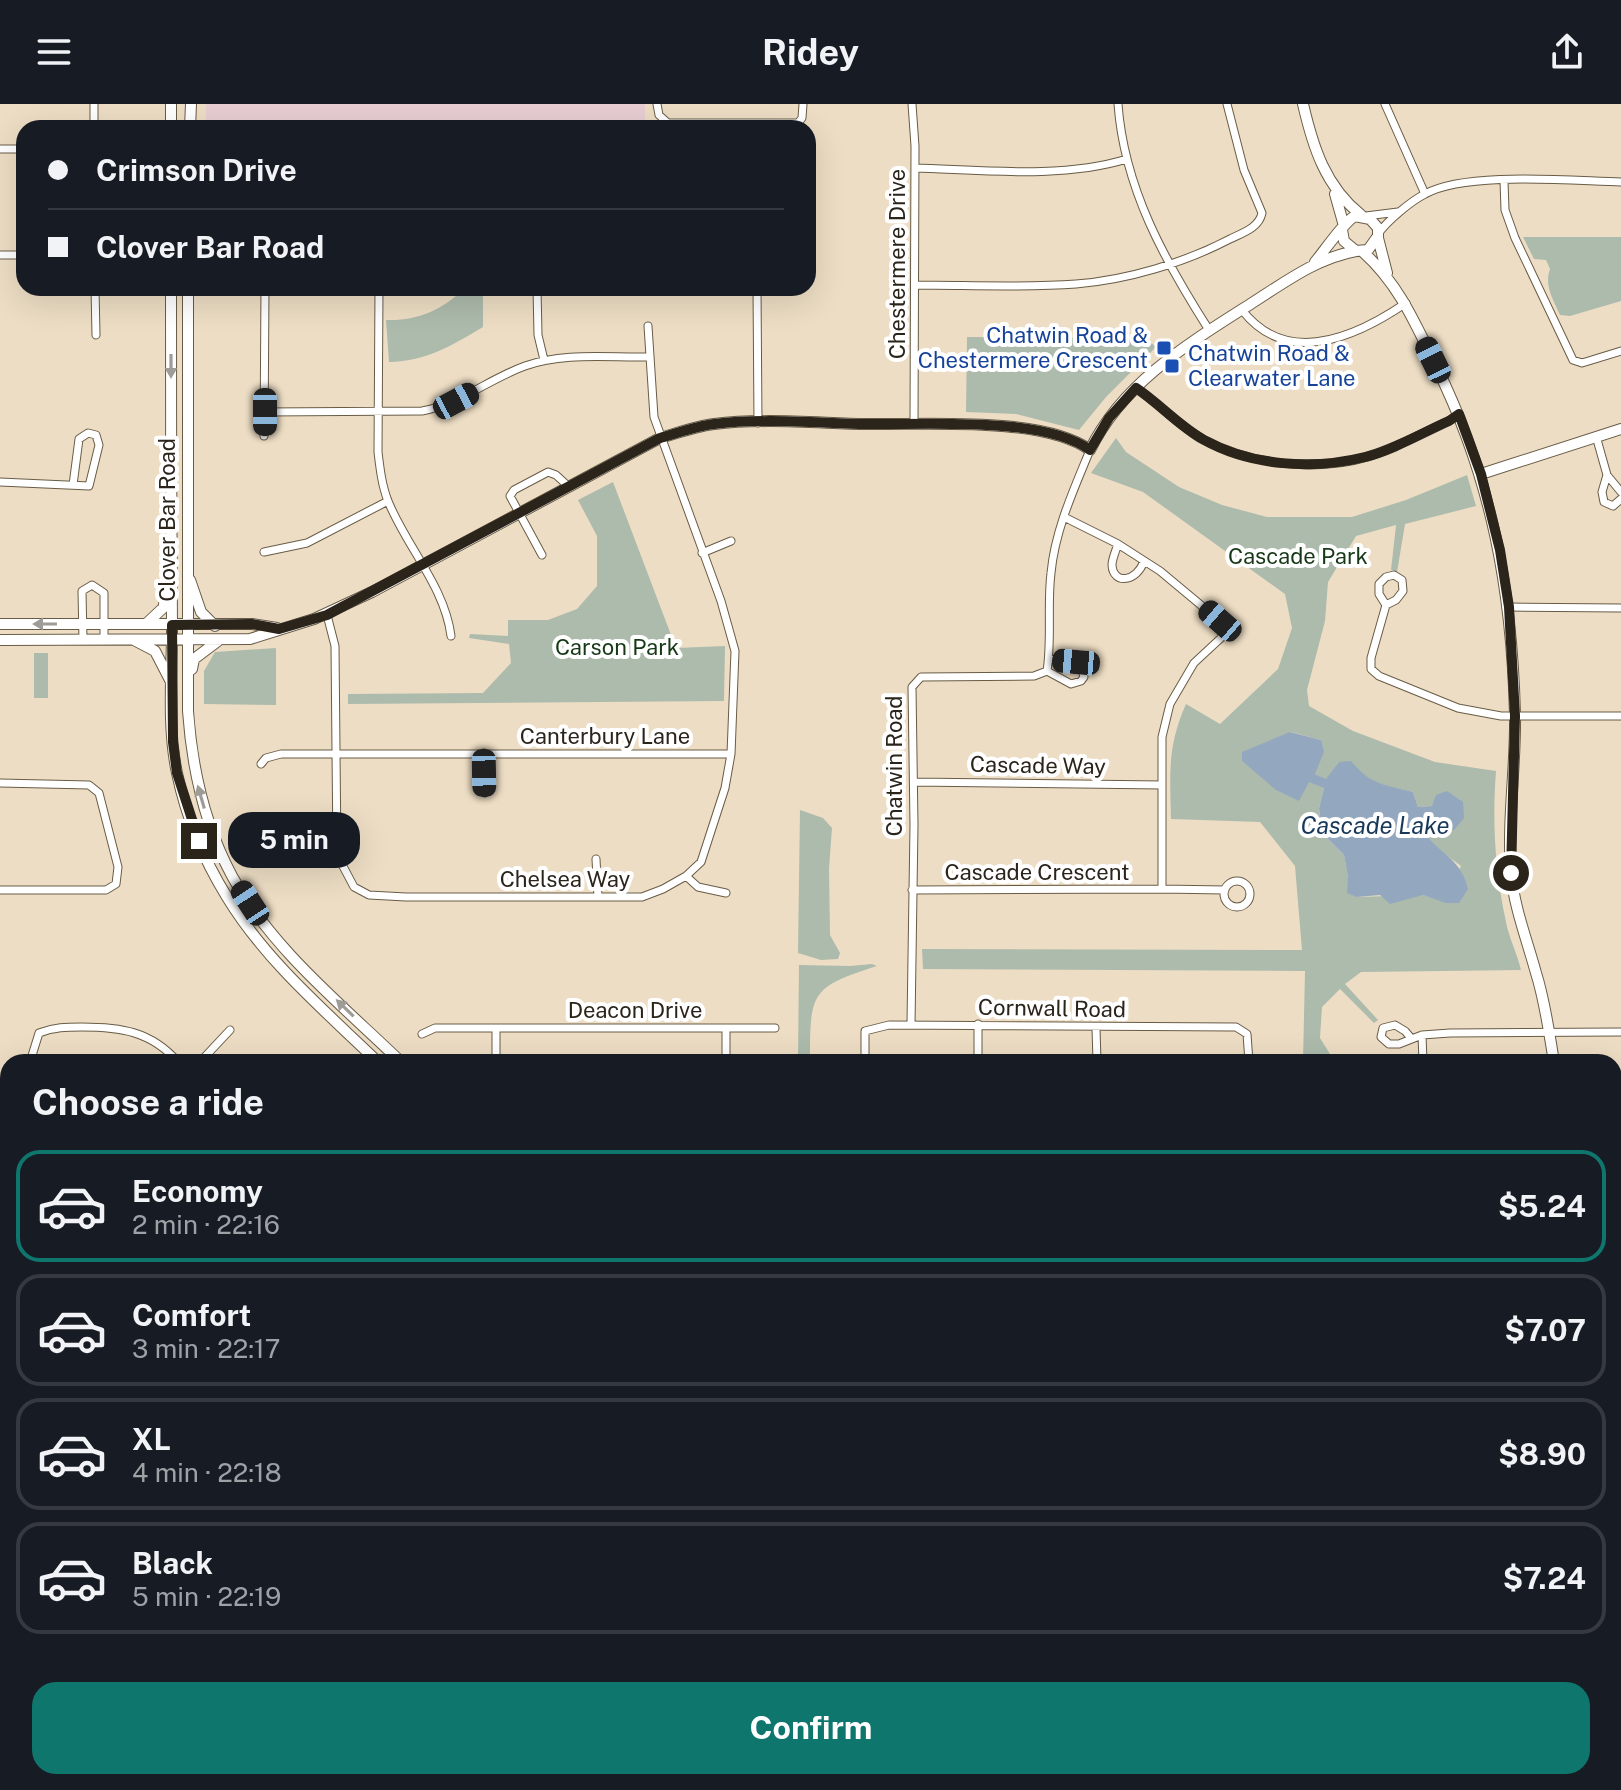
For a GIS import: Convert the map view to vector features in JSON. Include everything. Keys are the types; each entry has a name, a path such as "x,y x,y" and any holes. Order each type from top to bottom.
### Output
{"street":[{"name":"Chestermere Drive","path":"912,104 915,168 914,424"},
{"path":"1118,104 1127,159 1143,209 1167,264 1209,330"},
{"path":"915,285 1077,284 1124,277 1220,244 1252,228 1261,219 1260,208 1244,170 1227,104"},
{"path":"1303,104 1312,141 1332,185 1344,241 1387,275 1406,303 1459,414 1481,474 1500,550 1509,607 1515,716 1511,873 1553,1054"},
{"path":"1385,104 1425,194"},
{"path":"915,168 1075,170 1127,159"},
{"path":"1504,181 1505,210 1515,238 1573,360 1582,363 1621,351"},
{"path":"1049,659 1076,662 1084,677 1071,684 1047,671 1050,574 1054,551 1090,450 1109,418 1165,361 1311,266 1339,254 1359,252 1373,246 1387,222 1425,194 1465,183 1621,182"},
{"path":"1332,185 1346,204 1375,223 1387,275"},
{"path":"1311,266 1350,218 1404,211"},
{"path":"95,296 96,335"},
{"name":"Clover Bar Road","path":"171,296 170,582 173,742 177,773 191,818 220,886 239,916 278,966 370,1054"},
{"name":"Clover Bar Road","path":"188,296 187,687 191,757 198,787 232,876 273,935 393,1054"},
{"path":"264,436 265,296"},
{"path":"379,296 380,466 388,501 445,610 451,636"},
{"path":"537,296 538,335 544,360"},
{"path":"757,296 758,423"},
{"path":"1242,310 1254,326 1267,334 1314,343 1340,338 1385,317 1406,303"},
{"path":"648,326 654,417 721,601 735,651 731,754 725,788 701,862 686,876 698,887 726,893"},
{"path":"265,412 422,411 446,405 517,369 544,360 649,357"},
{"path":"1136,388 1207,442 1251,457 1296,464 1329,464 1367,457 1459,414"},
{"path":"0,640 250,639 327,615 660,438 703,425 914,424 1022,428 1079,442 1090,450"},
{"path":"1481,474 1621,429"},
{"path":"0,482 89,486 99,445 96,435 88,433 79,439 73,485"},
{"path":"1596,436 1607,475 1621,492"},
{"path":"542,555 510,500 511,493 546,473 552,473 568,486"},
{"path":"1607,475 1602,492 1604,502 1613,506 1621,499"},
{"path":"264,552 307,543 388,501"},
{"name":"Cascade Crescent","path":"1064,517 1144,561 1220,621 1222,637 1194,663 1170,704 1162,737 1162,889"},
{"path":"702,553 731,541"},
{"path":"1118,544 1112,564 1120,577 1130,579 1138,574 1144,561"},
{"path":"187,570 201,612 215,626"},
{"path":"146,624 163,608 170,582"},
{"path":"83,640 82,591 92,585 104,593 104,639"},
{"path":"1386,605 1371,658 1371,669 1379,676 1458,708 1501,716 1621,716"},
{"path":"1509,607 1621,608"},
{"name":"Chelsea Way","path":"327,615 335,646 337,855 354,887 369,895 406,897 642,897 686,876"},
{"path":"0,624 252,624 279,629"},
{"path":"133,640 155,651 172,685"},
{"path":"187,687 194,659 219,640"},
{"name":"Chatwin Road","path":"911,1024 912,687 921,677 1034,676 1047,671"},
{"path":"484,753 485,793"},
{"name":"Canterbury Lane","path":"261,764 266,758 281,754 731,754"},
{"name":"Cascade Way","path":"914,782 1162,785"},
{"path":"0,783 89,785 99,793 118,867 116,884 106,890 0,890"},
{"path":"596,859 598,897"},
{"name":"Cascade Crescent","path":"912,890 1225,890"},
{"name":"Cornwall Road","path":"865,1054 865,1031 911,1024 1236,1027 1247,1034 1248,1054"},
{"path":"978,1024 978,1054"},
{"path":"32,1054 39,1033 52,1028 117,1027 157,1044 169,1054"},
{"name":"Deacon Drive","path":"422,1034 435,1028 775,1028"},
{"path":"726,1028 726,1054"},
{"path":"1096,1028 1097,1054"},
{"path":"496,1029 496,1054"},
{"path":"208,1054 230,1030"},
{"path":"1411,1038 1450,1033 1621,1032"},
{"path":"1422,1035 1423,1054"}],"shaded area":[{"path":"206,104 645,104 645,120 206,120"}],"green space":[{"path":"1523,237 1621,237 1621,301 1570,316 1560,315 1549,287 1550,269 1546,260 1534,259"},
{"path":"455,296 483,296 483,327 427,355 389,362 386,320 409,319 429,313"},
{"path":"967,337 1146,338 1156,347 1106,397 1079,430 1016,414 966,412"},
{"name":"Cascade Park","path":"1116,438 1126,452 1179,487 1222,505 1267,517 1352,517 1406,500 1467,475 1476,506 1405,524 1397,572 1391,570 1396,525 1356,536 1328,582 1325,621 1307,690 1309,706 1353,731 1435,762 1496,771 1494,809 1499,884 1507,928 1521,970 1361,972 1345,984 1378,1020 1374,1023 1340,989 1322,1007 1320,1038 1330,1054 1303,1054 1305,971 923,969 922,949 1302,950 1295,866 1260,822 1171,819 1173,747 1186,704 1220,724 1278,669 1292,628 1285,594 1143,492 1091,473","holes":["1291,732 1321,740 1315,774 1327,780 1339,762 1378,784 1413,792 1418,807 1432,806 1433,819 1427,816 1418,820 1421,827 1436,846 1461,866 1446,902 1423,895 1357,897 1348,877 1344,855 1322,833 1319,808 1324,788 1317,783 1259,774 1242,761"]},
{"name":"Carson Park","path":"613,482 676,648 725,646 724,701 348,704 348,694 483,693 511,663 509,644 469,638 470,634 508,636 508,620 548,620 577,609 597,586 597,536 578,500"},
{"path":"276,648 276,705 204,704 204,671 215,652"},
{"path":"34,653 48,653 48,698 34,698"},
{"path":"800,810 823,818 832,828 830,935 840,953 838,959 821,960 798,953"},
{"path":"799,965 877,966 826,987 814,1007 810,1054 798,1054"}],"water":[{"name":"Cascade Lake","path":"1290,732 1321,740 1324,752 1315,774 1326,779 1339,762 1351,761 1372,780 1413,792 1418,807 1432,806 1436,795 1447,791 1463,802 1464,818 1454,830 1435,827 1433,819 1428,817 1418,820 1431,840 1464,877 1468,889 1459,903 1446,903 1423,895 1390,904 1380,895 1357,897 1347,893 1344,855 1322,833 1319,808 1324,788 1309,782 1299,801 1276,790 1242,761 1242,752"}],"place":[{"name":"Chatwin Road & Chestermere Crescent","path":"1164,348"},
{"name":"Chatwin Road & Clearwater Lane","path":"1172,366"}],"route":[{"path":"199,841 177,773 173,742 172,625 252,624 279,629 327,615 660,438 703,425 792,422 1022,428 1079,442 1090,450 1109,418 1136,388 1207,442 1251,457 1296,464 1329,464 1367,457 1459,414 1481,474 1500,550 1509,607 1515,716 1511,873"}]}
